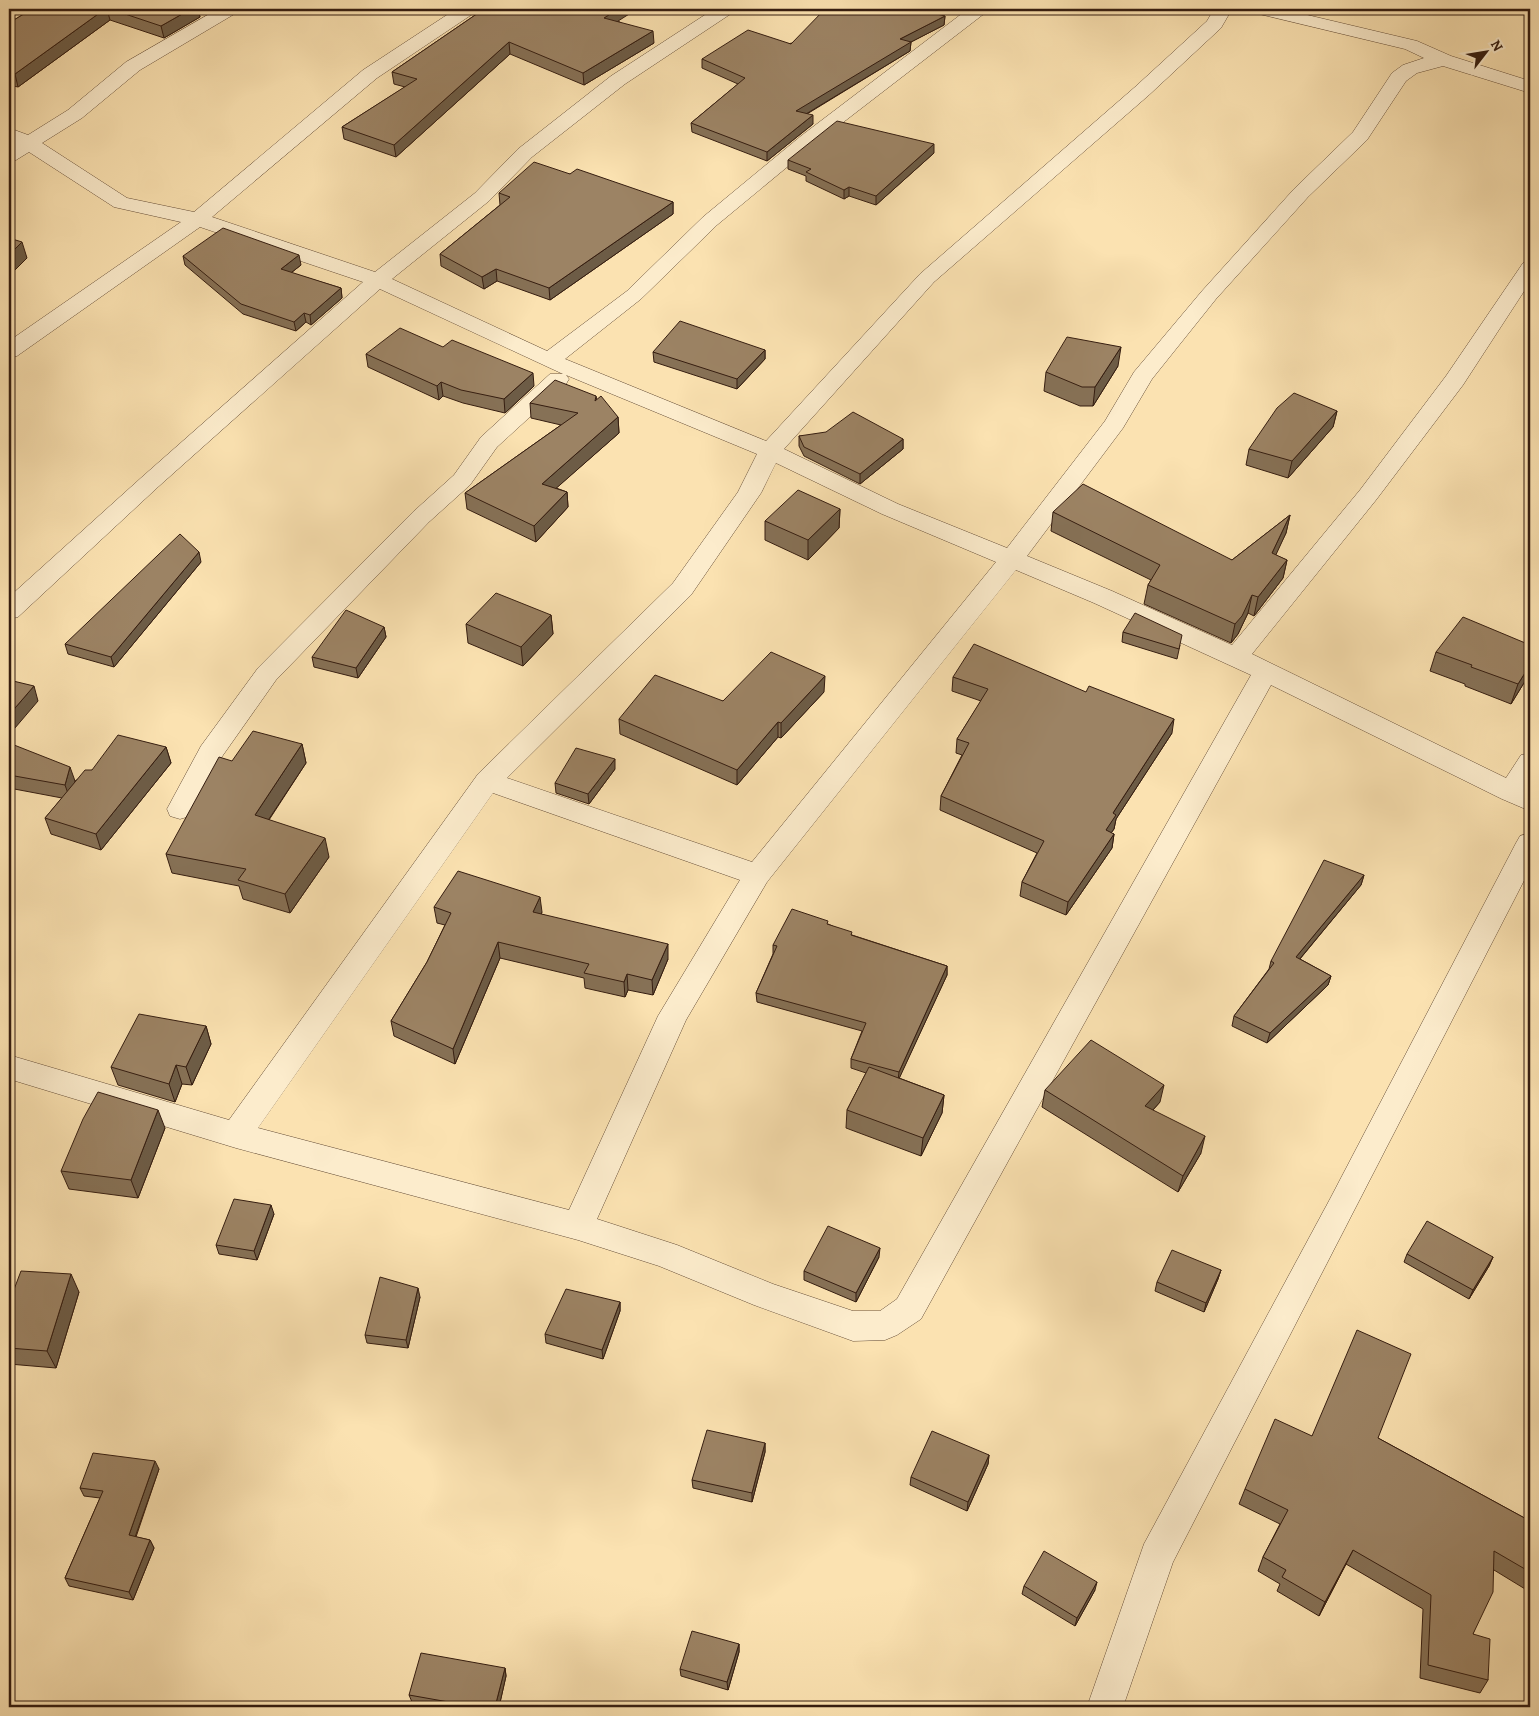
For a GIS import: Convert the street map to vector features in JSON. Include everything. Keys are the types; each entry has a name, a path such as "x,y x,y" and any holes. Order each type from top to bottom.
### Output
{"street":[{"path":"9,156 75,114 133,66 230,9"},
{"path":"9,352 198,220 370,74 468,9"},
{"path":"9,611 157,476 378,280 482,197 525,153 618,80 726,9"},
{"path":"180,809 210,753 267,674 421,517 462,480 489,442 560,364 710,221 808,140 979,9"},
{"path":"236,1134 486,781 682,589 749,493 770,452 926,278 1142,91 1215,24 1223,9"},
{"path":"1261,9 1410,45 1444,60 1530,87"},
{"path":"578,1226 673,1016 757,875 1012,558 1115,423 1142,377 1209,295 1301,193 1360,136 1398,77 1410,68 1444,60"},
{"path":"9,134 29,143 121,203 198,220 378,280 560,364 770,452 890,509 1012,558 1236,657 1521,797 1530,762"},
{"path":"1236,657 1368,495 1438,403 1530,268"},
{"path":"9,1067 236,1134 578,1226 666,1255 764,1295 853,1326 885,1325 909,1309 1266,671"},
{"path":"486,781 757,875"},
{"path":"1104,1707 1157,1556 1530,842"}],"building":[{"path":"32,9 105,9 15,74 9,73 9,23"},
{"path":"110,9 191,9 161,26"},
{"path":"484,9 618,9 604,18 653,31 583,73 509,42 394,145 342,127 417,79 392,72"},
{"path":"825,9 917,9 945,16 900,39 911,42 796,111 813,115 767,152 691,123 745,78 702,59 748,30 791,44"},
{"path":"837,121 934,144 876,196 849,187 844,190 806,172 811,169 788,160"},
{"path":"534,162 570,174 577,169 673,202 549,288 496,269 482,277 440,254 510,197 499,193"},
{"path":"223,228 299,255 281,269 341,288 310,315 304,313 294,322 241,304 183,256"},
{"path":"9,238 22,242 9,255"},
{"path":"680,321 765,350 737,379 653,352"},
{"path":"400,328 443,347 452,340 533,373 504,399 461,390 441,382 437,386 366,354"},
{"path":"1067,337 1121,347 1095,387 1082,387 1046,372"},
{"path":"555,380 596,396 595,401 601,396 618,417 542,484 567,492 534,526 465,493 578,413 530,403"},
{"path":"1294,393 1337,411 1292,461 1249,449 1277,408"},
{"path":"853,412 903,439 860,474 804,447 799,436 826,432"},
{"path":"1083,484 1232,560 1290,515 1272,553 1287,560 1258,597 1252,595 1242,616 1235,624 1148,585 1160,565 1053,512"},
{"path":"798,490 840,509 808,540 765,521"},
{"path":"180,534 199,552 111,657 65,644"},
{"path":"496,593 551,615 521,647 466,624"},
{"path":"346,610 384,627 356,668 312,657"},
{"path":"1135,613 1182,635 1179,649 1123,632"},
{"path":"1463,617 1530,645 1530,665 1518,684 1436,652"},
{"path":"974,644 1086,692 1089,686 1174,719 1113,813 1116,815 1106,830 1114,834 1068,902 1022,882 1044,841 941,796 969,743 957,739 988,689 953,677"},
{"path":"771,652 825,676 781,723 778,722 737,770 619,719 655,675 723,701"},
{"path":"9,680 34,686 9,715"},
{"path":"253,731 302,744 255,815 325,838 285,894 238,880 246,869 166,854 219,757 232,761"},
{"path":"118,735 166,747 96,834 45,818 85,770 92,770"},
{"path":"9,743 70,767 65,785 9,775"},
{"path":"576,748 615,759 588,794 555,783"},
{"path":"1324,860 1364,875 1296,957 1331,976 1270,1033 1234,1016 1274,963 1271,961"},
{"path":"458,871 540,897 533,912 668,944 652,980 627,974 624,982 584,973 589,964 498,942 453,1049 391,1021 427,962 451,913 434,907"},
{"path":"792,909 828,921 827,924 852,932 851,935 947,966 899,1072 851,1059 866,1023 756,993 777,946 773,945"},
{"path":"139,1014 206,1026 186,1067 176,1065 169,1084 111,1067"},
{"path":"1091,1040 1164,1085 1145,1106 1205,1136 1183,1176 1045,1090"},
{"path":"869,1067 944,1095 923,1138 847,1110"},
{"path":"98,1092 158,1110 131,1180 61,1171 83,1119"},
{"path":"234,1199 271,1205 254,1251 216,1245"},
{"path":"1427,1221 1493,1257 1473,1290 1407,1254"},
{"path":"828,1226 880,1248 856,1293 804,1271"},
{"path":"1172,1250 1221,1270 1206,1303 1157,1282"},
{"path":"21,1271 71,1274 47,1351 9,1348 9,1300"},
{"path":"380,1277 418,1288 406,1340 365,1335"},
{"path":"566,1289 620,1302 602,1350 545,1334"},
{"path":"1357,1330 1411,1354 1378,1438 1530,1521 1530,1572 1494,1551 1493,1592 1473,1634 1490,1639 1488,1680 1428,1665 1431,1595 1353,1550 1325,1602 1282,1577 1286,1570 1263,1557 1288,1510 1245,1489 1275,1419 1312,1436"},
{"path":"707,1430 765,1443 752,1493 692,1480"},
{"path":"932,1431 989,1455 968,1502 911,1477"},
{"path":"93,1453 155,1461 129,1535 150,1540 129,1592 65,1578 103,1491 80,1488"},
{"path":"1044,1551 1097,1582 1077,1618 1024,1586"},
{"path":"692,1631 739,1644 727,1682 680,1669"},
{"path":"421,1653 505,1668 495,1707 477,1707 409,1695"}]}
